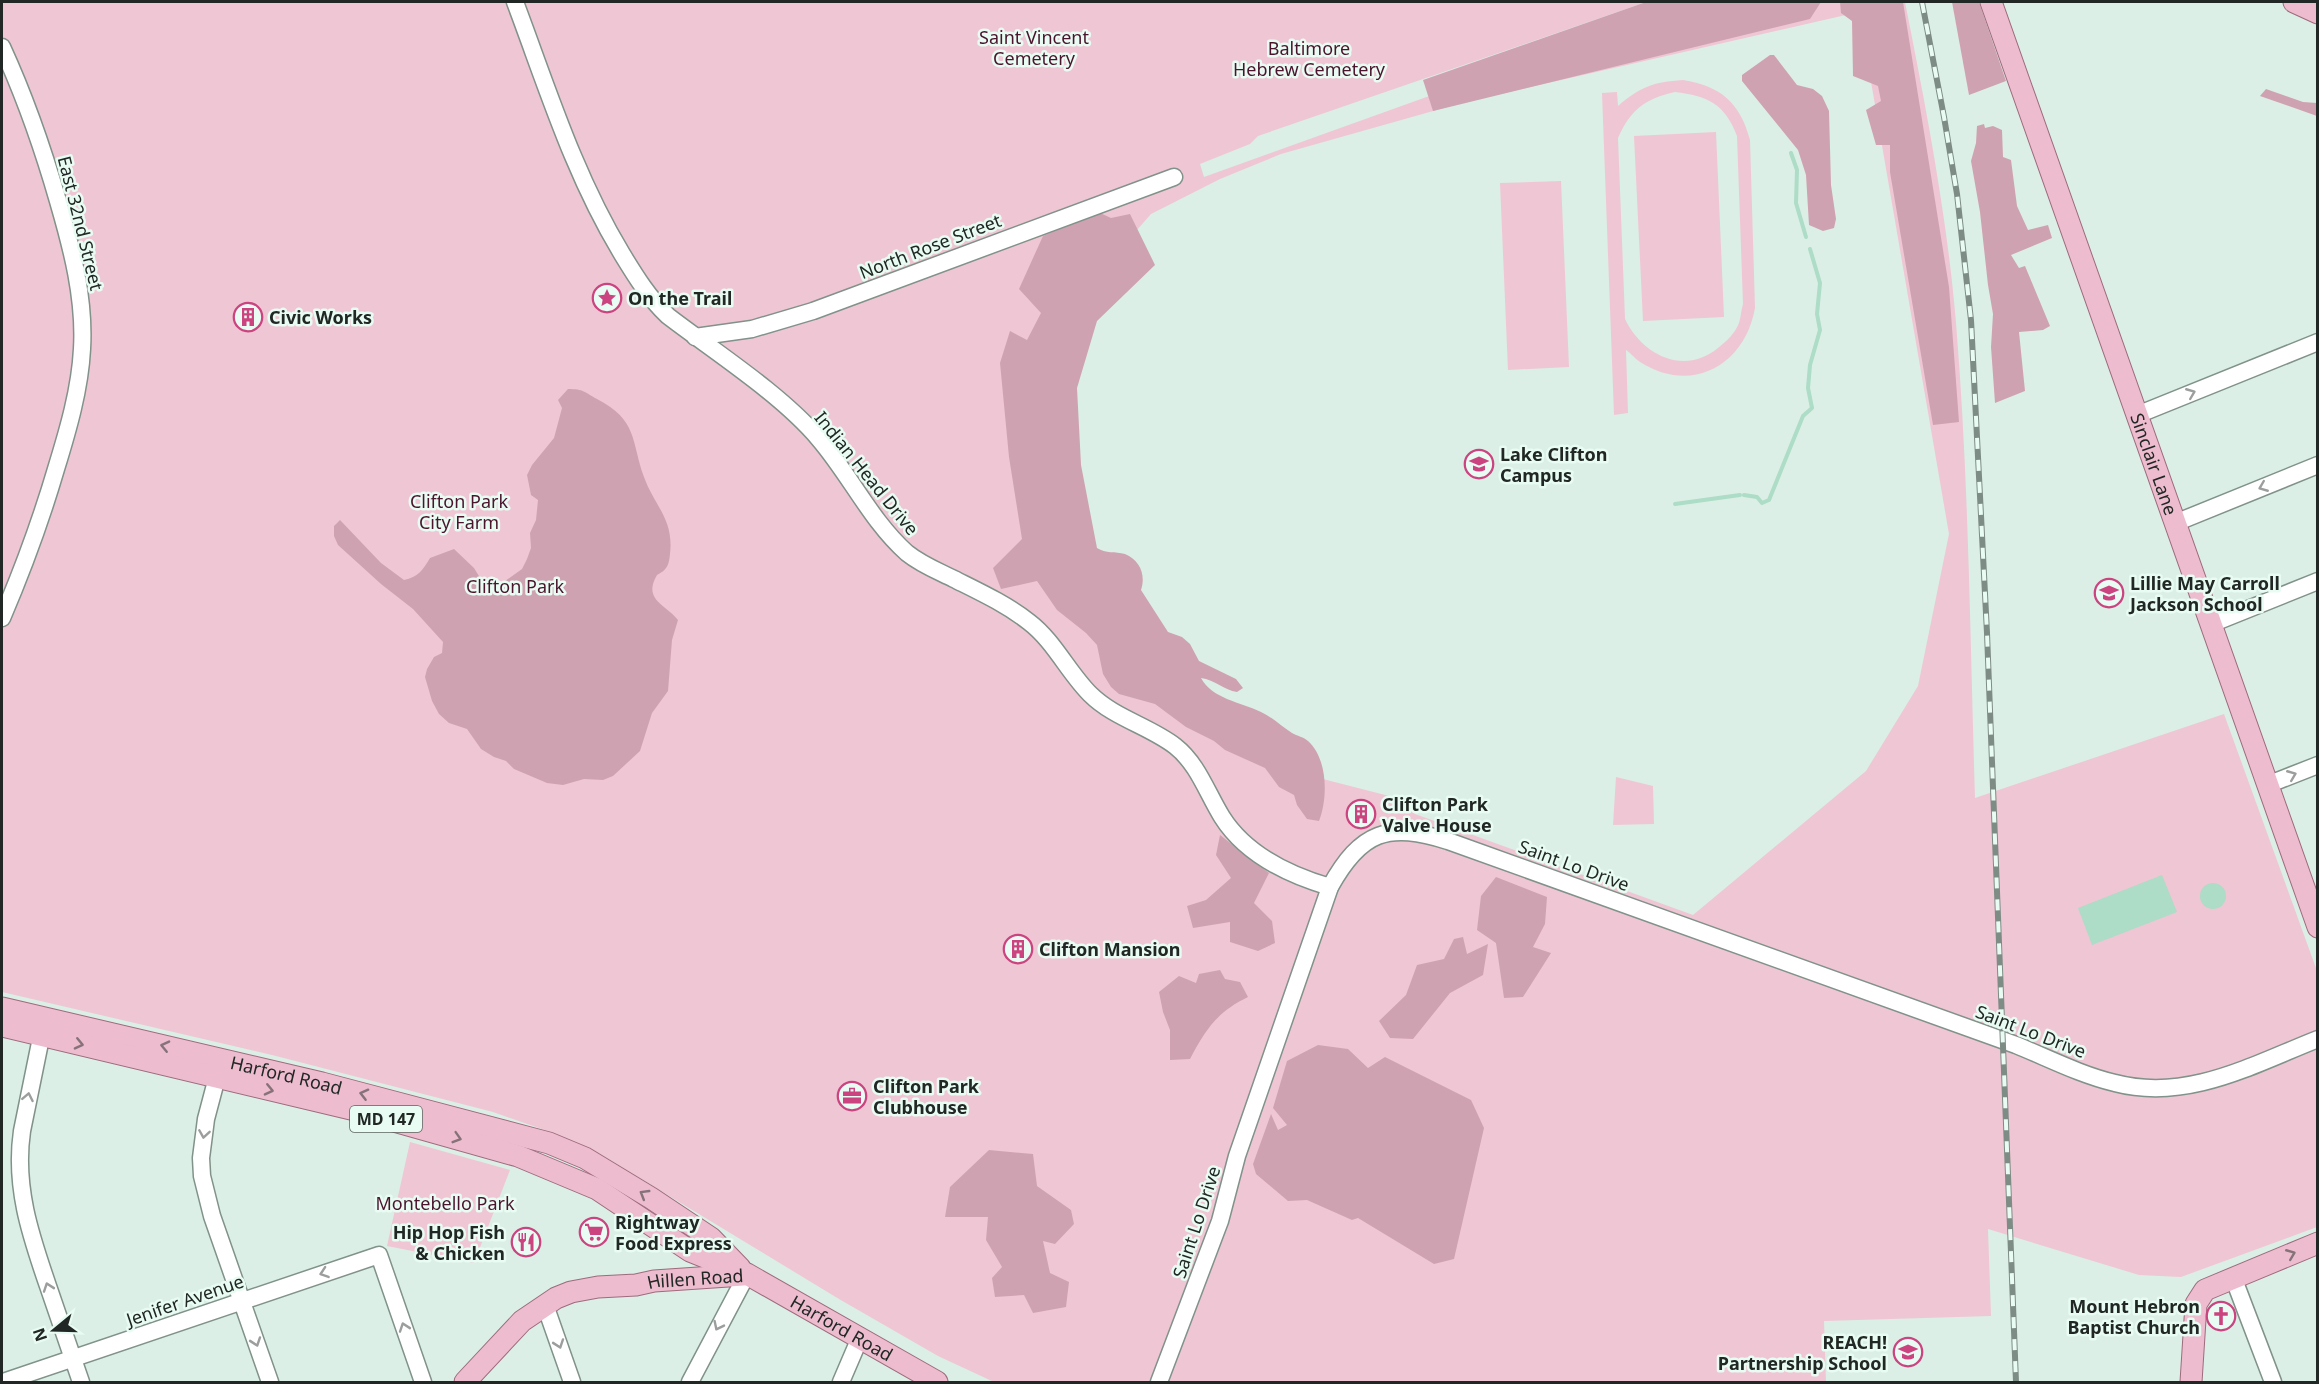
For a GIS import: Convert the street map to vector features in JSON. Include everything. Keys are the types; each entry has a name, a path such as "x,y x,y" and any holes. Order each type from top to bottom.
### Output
{"main road":[{"name":"Sinclair Lane","path":"1991,2 2318,927"},
{"path":"2294,2 2318,13"},
{"name":"Harford Road","path":"2,1008 43,1026 219,1068 351,1109 520,1157 597,1190 690,1251 747,1274 937,1383"},
{"name":"Harford Road","path":"2,1026 43,1026"},
{"name":"Harford Road","path":"219,1068 344,1088 549,1143 594,1164 651,1198 711,1238 747,1274"},
{"path":"2191,1383 2196,1304 2200,1295 2208,1287 2318,1243"},
{"path":"668,1280 685,1271 689,1265 690,1251"},
{"name":"Hillen Road","path":"465,1383 522,1321 545,1305 571,1292 585,1288 747,1274"},
{"name":"Hillen Road","path":"636,1285 653,1290 700,1293 726,1286 747,1274"}],"street":[{"name":"Indian Head Drive","path":"515,2 571,154 611,236 642,287 655,303 695,337 769,393 817,437 884,528 908,553 931,568 989,596 1029,622 1041,632 1091,695 1120,716 1174,746 1186,757 1232,832 1245,844 1281,869 1330,887"},
{"name":"East 32nd Street","path":"2,47 29,111 60,208 78,283 82,327 80,374 63,447 30,550 2,618"},
{"name":"North Rose Street","path":"695,337 752,329 792,318 1174,177"},
{"path":"2137,415 2318,342"},
{"path":"2175,523 2318,465"},
{"path":"2211,624 2318,581"},
{"path":"2267,785 2318,765"},
{"name":"Saint Lo Drive","path":"1159,1383 1220,1221 1237,1156 1330,887 1347,859 1368,841 1396,831 1423,833 2016,1045 2092,1076 2128,1087 2158,1089 2200,1084 2318,1039"},
{"path":"43,1026 20,1139 20,1184 28,1226 81,1383"},
{"path":"219,1068 204,1137 201,1158 202,1176 212,1216 270,1383"},
{"name":"Jenifer Avenue","path":"3,1383 379,1254 423,1383"},
{"path":"690,1383 747,1274"},
{"path":"2233,1277 2273,1383"},
{"path":"545,1305 572,1383"},
{"path":"841,1383 859,1340"}],"green space":[{"name":"Clifton Park","path":"2,2 1646,2 1258,136 1250,144 1200,164 1204,177 1691,2 1905,2 1941,202 1956,323 1966,501 1975,798 2224,714 2317,971 2317,1227 2181,1277 2139,1275 1988,1229 1991,1316 1824,1321 1826,1382 994,1382 938,1356 839,1299 600,1154 556,1134 493,1112 276,1056 2,992","holes":["1859,12 1949,534 1918,686 1866,771 1693,915 1415,814 1393,797 1276,767 1022,497 1108,263 1151,214 1220,179 1281,154 1465,102"]},
{"path":"1646,2 1821,2 1810,19 1433,111 1423,80"},
{"path":"1840,2 1903,2 1949,287 1959,422 1933,425 1890,172 1890,145 1876,145 1866,110 1881,101 1878,86 1853,76 1852,21 1841,13"},
{"path":"1952,2 1979,2 2006,81 1969,95"},
{"path":"1770,55 1774,55 1797,85 1813,89 1822,96 1829,111 1831,185 1836,219 1834,228 1823,231 1809,225 1806,175 1798,150 1742,81 1742,75"},
{"path":"1683,80 1696,83 1718,92 1734,106 1746,127 1750,140 1755,308 1749,328 1740,345 1728,359 1713,369 1678,376 1659,371 1640,362 1626,350 1628,413 1614,415 1602,93 1617,92 1618,106 1633,94 1648,87","holes":["1675,92 1697,96 1714,104 1727,116 1737,136 1743,304 1740,321 1725,343 1705,356 1678,361 1665,358 1642,343 1632,332 1625,319 1618,138 1628,120 1640,107 1655,98"]},
{"path":"2266,89 2303,102 2317,103 2317,116 2260,96"},
{"path":"1984,124 1985,128 1993,126 2002,130 2003,157 2011,160 2017,206 2028,230 2048,225 2052,238 2011,255 2019,268 2025,266 2050,326 2043,330 2019,332 2025,391 1995,403 1991,347 1993,314 1971,161 1976,143 1977,126"},
{"path":"1716,132 1724,317 1643,321 1634,136"},
{"path":"1561,181 1569,367 1508,370 1500,183"},
{"path":"1098,212 1111,218 1130,214 1155,265 1097,321 1077,388 1081,465 1097,548 1125,554 1135,560 1143,579 1141,590 1168,632 1182,637 1190,644 1199,661 1236,679 1243,688 1237,692 1232,691 1201,678 1212,691 1265,714 1306,740 1315,749 1323,768 1325,790 1319,821 1307,819 1297,805 1294,795 1279,787 1265,768 1225,750 1214,741 1186,727 1155,704 1119,694 1111,687 1103,674 1097,645 1057,610 1037,581 1001,589 993,568 1022,539 1009,457 1000,363 1010,331 1027,340 1041,313 1019,289 1043,236"},
{"path":"568,389 584,391 610,407 620,415 631,432 644,477 669,531 669,561 667,567 657,575 652,590 658,601 678,620 672,640 668,691 652,713 640,751 613,776 603,780 584,779 563,785 547,783 514,769 506,761 481,749 467,729 449,723 439,714 432,701 425,677 434,657 442,653 443,642 413,609 338,545 334,536 334,526 340,520 381,563 404,580 420,572 430,558 454,549 474,568 482,581 494,589 522,569 527,559 531,548 530,533 536,520 538,500 531,495 527,475 532,465 554,438 562,408 558,400"},
{"path":"1616,777 1653,786 1654,824 1613,825"},
{"path":"1220,835 1269,873 1254,903 1272,921 1275,943 1258,951 1230,942 1230,922 1193,928 1187,906 1206,900 1231,878 1216,855"},
{"path":"1496,877 1547,897 1545,924 1533,947 1551,953 1523,997 1504,998 1496,943 1477,930 1481,896"},
{"path":"1463,937 1467,954 1488,944 1483,975 1450,993 1413,1039 1390,1038 1379,1021 1406,995 1417,965 1444,959 1454,939"},
{"path":"1220,970 1225,979 1240,982 1248,997 1228,1009 1213,1022 1190,1059 1170,1060 1170,1030 1159,992 1179,976 1196,983 1199,974"},
{"path":"1318,1045 1348,1049 1368,1068 1385,1057 1471,1100 1484,1128 1454,1259 1434,1264 1358,1218 1352,1220 1307,1200 1288,1201 1256,1174 1253,1164 1271,1114 1278,1130 1287,1125 1273,1108 1287,1061"},
{"name":"Montebello Park","path":"410,1142 510,1170 474,1263 387,1246"},
{"path":"989,1150 1033,1154 1037,1186 1071,1210 1074,1224 1055,1244 1043,1241 1050,1273 1069,1282 1066,1307 1033,1313 1024,1295 995,1297 992,1278 1002,1267 986,1240 988,1217 945,1217 950,1187"}],"shaded area":[{"path":"2162,875 2177,912 2092,945 2078,908"},
{"path":"2213,883 2222,887 2226,896 2222,905 2213,909 2204,905 2200,896 2204,887"}],"waterway":[{"path":"1791,153 1797,170 1796,203 1806,237"},
{"path":"1744,495 1757,497 1762,503 1769,500 1803,416 1812,408 1808,388 1810,365 1820,330 1817,314 1820,283 1810,249"},
{"path":"1675,504 1740,495"}],"railway":[{"path":"1922,2 1957,194 1971,320 1987,633 2016,1382"}],"place":[{"name":"On the Trail","path":"607,298"},
{"name":"Civic Works","path":"248,317"},
{"name":"Lake Clifton Campus","path":"1479,464"},
{"name":"Lillie May Carroll Jackson School","path":"2109,593"},
{"name":"Clifton Park Valve House","path":"1361,814"},
{"name":"Clifton Mansion","path":"1018,949"},
{"name":"Clifton Park Clubhouse","path":"852,1096"},
{"name":"Rightway Food Express","path":"594,1232"},
{"name":"Hip Hop Fish & Chicken","path":"526,1242"},
{"name":"Mount Hebron Baptist Church","path":"2221,1316"},
{"name":"REACH! Partnership School","path":"1908,1352"}],"park label":[{"name":"Saint Vincent Cemetery","path":"1034,47"},
{"name":"Baltimore Hebrew Cemetery","path":"1309,58"},
{"name":"Clifton Park City Farm","path":"459,511"}]}
